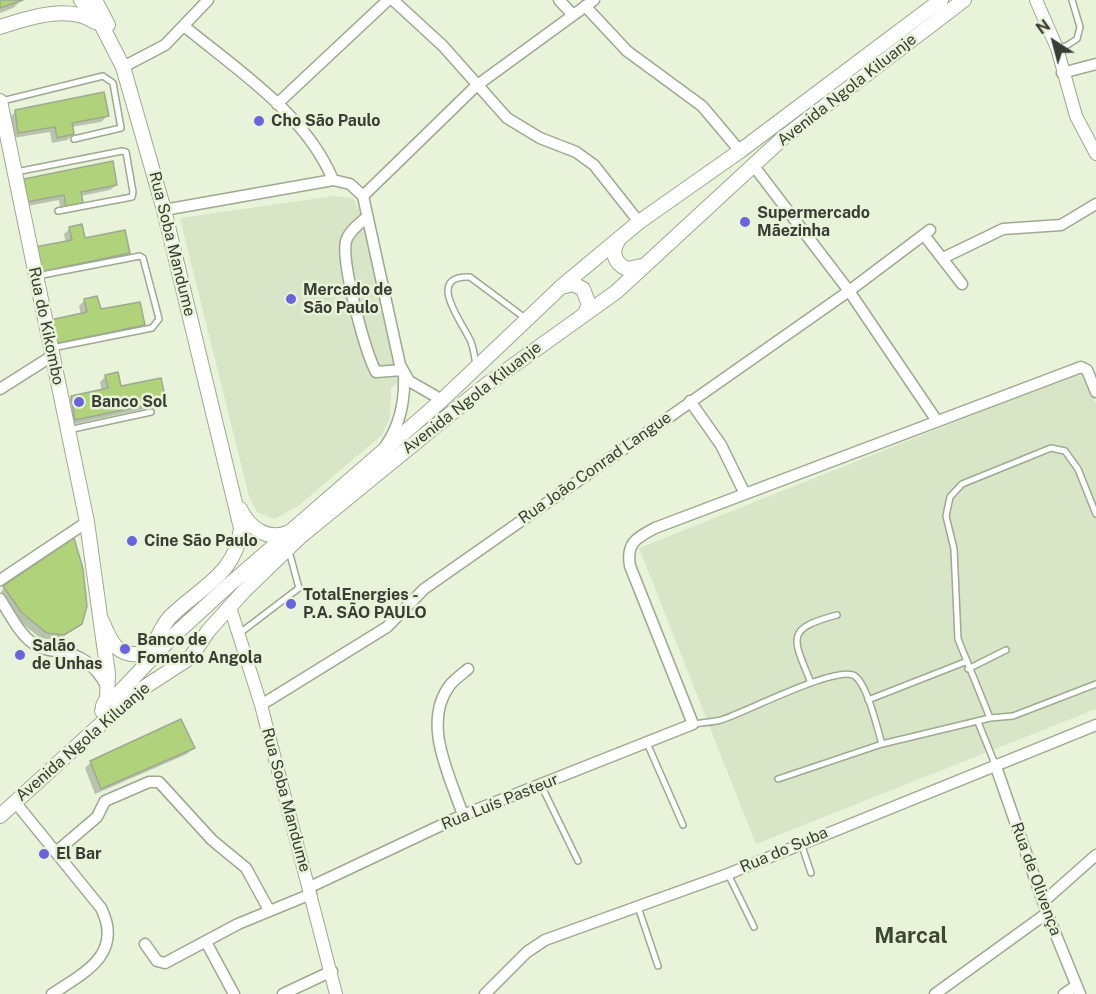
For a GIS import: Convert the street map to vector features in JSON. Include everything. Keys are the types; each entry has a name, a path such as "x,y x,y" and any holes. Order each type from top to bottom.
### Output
{"main road":[{"path":"0,22 65,7 71,0"},
{"name":"Rua Soba Mandume","path":"81,0 102,26 123,66 164,210 235,499"},
{"path":"96,0 111,29 114,49"},
{"name":"Avenida Ngola Kiluanje","path":"0,807 98,716 171,638 442,400 561,287 639,222 740,151 941,0"},
{"name":"Avenida Ngola Kiluanje","path":"0,816 134,694 182,664 230,607 288,548 486,386 551,336 616,292 753,165 807,119 964,0"},
{"path":"0,27 64,12 88,17 102,26"},
{"name":"Rua do Kikombo","path":"1,110 87,522 102,621"},
{"path":"618,241 614,252 617,263 632,270 643,266"},
{"path":"561,287 573,284 583,289 589,305 584,315"},
{"path":"235,499 249,524 256,530 275,536 291,531"},
{"path":"102,621 111,644 124,654 143,654 151,649 161,636 169,619 216,579 234,558 241,528 235,499"},
{"path":"98,716 109,690 102,621"}],"street":[{"path":"123,66 154,53 208,0"},
{"path":"277,104 391,0 443,46 476,87 507,118 520,128 584,156 606,179 639,222"},
{"path":"559,0 573,15"},
{"path":"1036,0 1057,48 1062,73 1076,116 1096,154"},
{"path":"363,196 476,87 590,3 627,51 702,106 740,151"},
{"path":"184,26 277,104 309,138 333,180"},
{"path":"1062,73 1096,64"},
{"path":"753,165 849,291 937,422"},
{"path":"164,210 333,180 350,184 363,196 403,372 404,395 399,416 389,441 378,457"},
{"path":"962,284 943,258 1003,229 1062,225 1096,204"},
{"path":"367,217 350,232 345,247 360,324 376,372 403,372 416,386 442,400"},
{"name":"Rua João Conrad Langue","path":"261,705 387,627 424,590 849,291 927,232 943,258"},
{"path":"0,389 51,352"},
{"path":"693,724 636,584 627,553 631,542 655,528 1085,368 1096,392"},
{"path":"690,401 721,445 745,494"},
{"path":"0,580 87,522"},
{"path":"0,599 30,641 43,649 70,653 84,658 97,669 109,690"},
{"name":"Rua Soba Mandume","path":"230,607 261,705 332,971 336,994"},
{"path":"463,815 437,730 437,715 450,685 468,669"},
{"name":"Rua Luís Pasteur","path":"145,944 161,964 463,815 693,724"},
{"name":"Rua do Suba","path":"485,994 527,952 545,940 728,874 1096,725"},
{"name":"Rua de Olivença","path":"995,764 1045,907 1078,990"},
{"path":"56,852 97,816 105,801 148,782 159,782 212,840 246,868 269,910"},
{"path":"15,802 101,908 107,926 105,943 98,963 52,994"},
{"path":"935,994 1045,907 1096,855"},
{"path":"206,942 234,994"},
{"path":"283,994 332,971"},
{"path":"1064,994 1078,990"}],"lane":[{"path":"1057,48 1066,46 1077,39 1080,27 1072,0"},
{"path":"1,110 104,76 109,78 113,82 121,128 74,139"},
{"path":"14,173 126,152 132,197 58,211"},
{"path":"36,276 140,256 143,258 158,311 159,319 152,328 51,352"},
{"path":"476,368 472,343 450,303 448,289 452,282 463,277 470,277 510,310 527,319"},
{"path":"68,430 151,412"},
{"path":"990,718 965,662 958,639 954,549 946,516 950,497 962,484 1051,448 1065,451 1078,469 1096,514"},
{"path":"238,634 299,588 299,580 288,548"},
{"path":"811,683 796,645 799,633 809,623 837,615"},
{"path":"968,669 1006,650"},
{"path":"868,700 965,662"},
{"path":"693,724 721,720 811,683 849,673 857,677 868,700 882,744"},
{"path":"778,779 882,744 990,718 1013,716 1096,684"},
{"path":"978,722 995,764"},
{"path":"647,743 683,825"},
{"path":"541,785 578,861"},
{"path":"801,843 811,873"},
{"path":"728,874 754,927"},
{"path":"638,907 658,966"}],"shaded area":[{"name":"Mercado de São Paulo","path":"334,196 353,198 362,216 402,380 391,388 390,418 382,435 298,506 274,519 257,512 249,496 180,218"},
{"path":"1083,371 1096,404 1096,709 756,844 639,548"}],"building":[{"path":"0,0 23,0 0,8"},
{"path":"104,92 109,116 72,123 74,134 57,138 55,127 18,133 15,110"},
{"path":"113,161 117,185 81,192 83,203 66,207 64,195 27,202 24,179"},
{"path":"82,224 85,238 125,230 130,253 40,272 35,247 72,240 69,227"},
{"path":"97,296 101,309 140,302 145,325 54,344 50,320 87,312 84,299"},
{"path":"118,372 121,386 161,378 166,401 75,420 71,396 108,388 105,375"},
{"path":"74,538 83,569 87,606 82,624 64,635 47,633 22,613 3,586"},
{"path":"181,719 195,748 101,789 90,761"}],"place":[{"name":"Cho São Paulo","path":"259,121"},
{"name":"Supermercado Mãezinha","path":"745,222"},
{"name":"Mercado de São Paulo","path":"291,299"},
{"name":"Banco Sol","path":"79,402"},
{"name":"Cine São Paulo","path":"132,541"},
{"name":"TotalEnergies - P.A. SÃO PAULO","path":"291,604"},
{"name":"Banco de Fomento Angola","path":"125,649"},
{"name":"Salão de Unhas","path":"20,655"},
{"name":"El Bar","path":"44,854"}],"district":[{"name":"Marcal","path":"911,936"}]}
